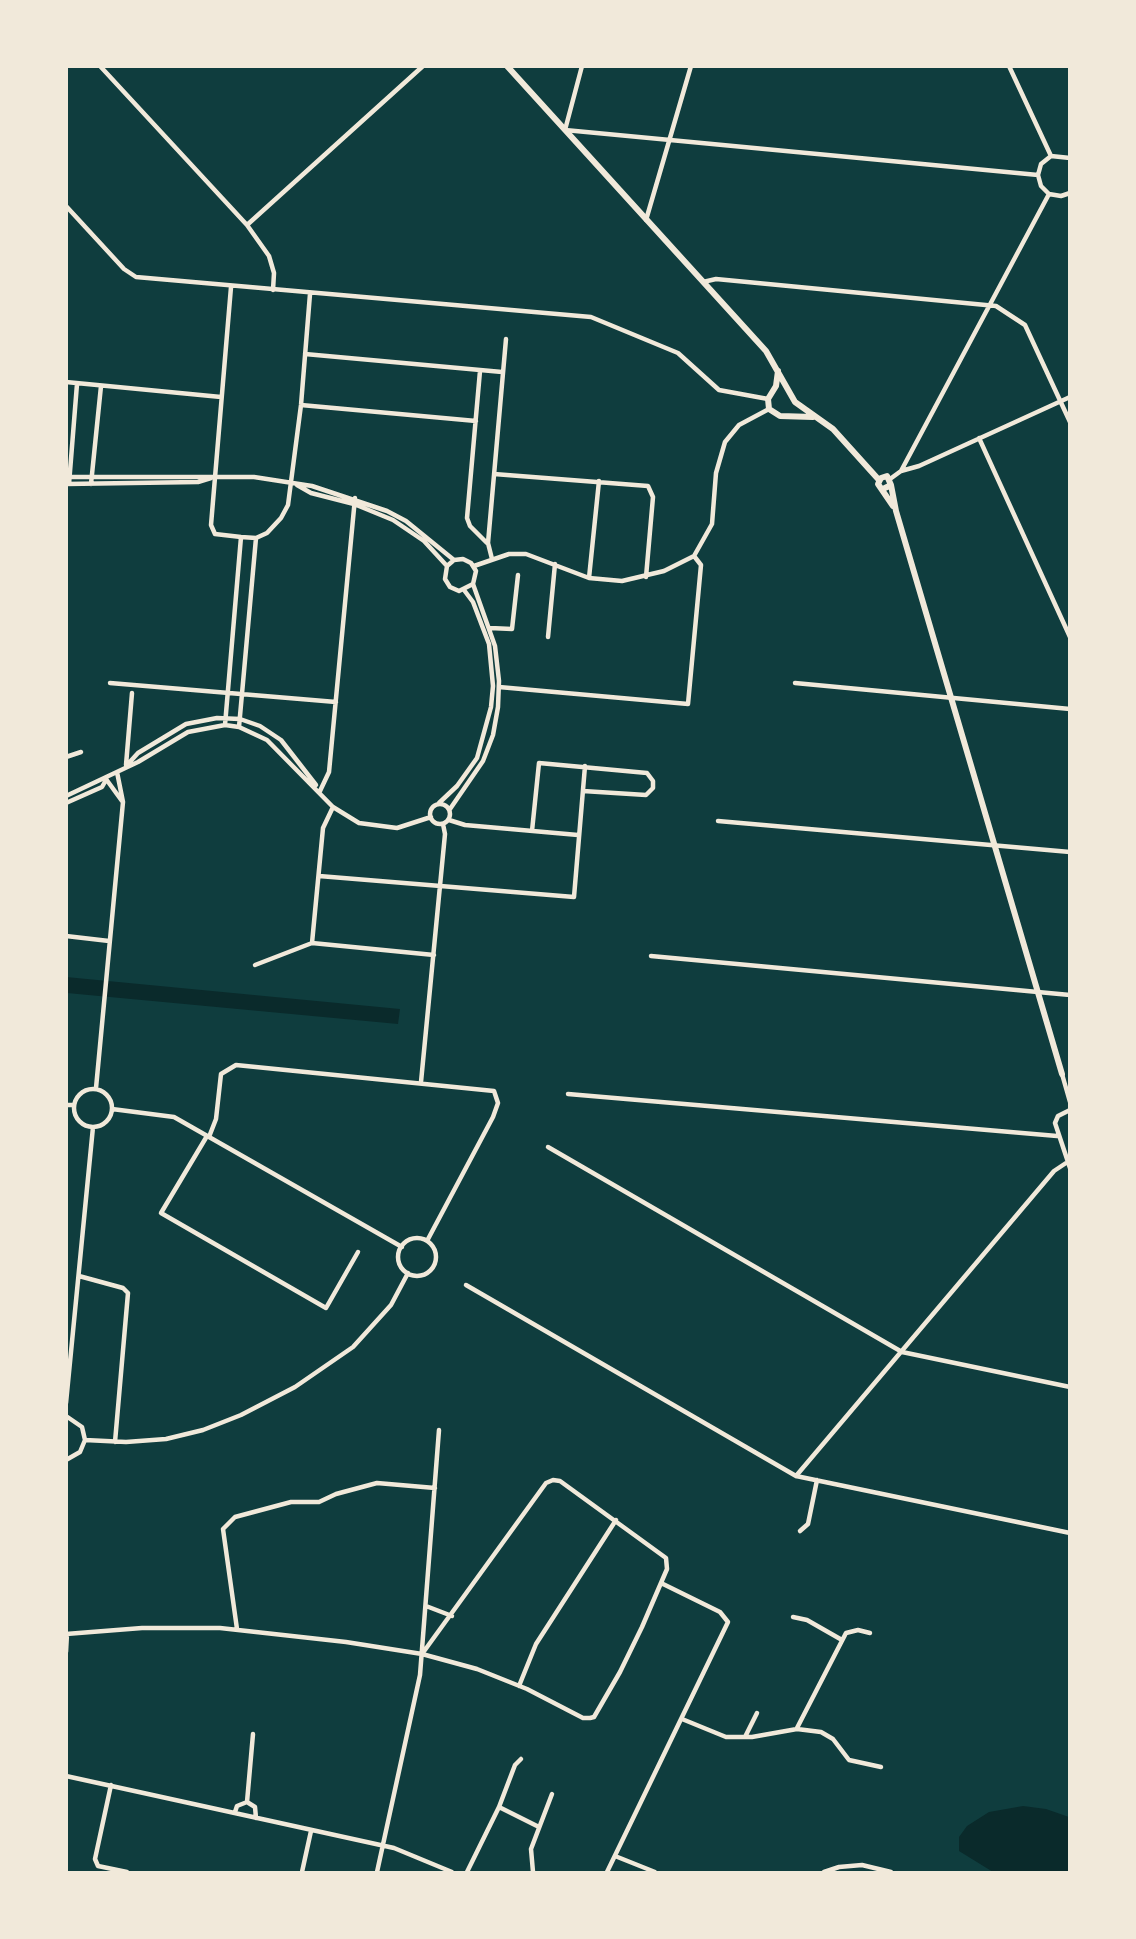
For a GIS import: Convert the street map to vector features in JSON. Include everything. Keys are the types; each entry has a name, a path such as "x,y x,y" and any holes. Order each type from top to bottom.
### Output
{"main road":[{"path":"507,66 766,351 794,402 833,429 879,480 879,486 896,511"},
{"path":"778,370 768,399 769,409 776,415 815,417"},
{"path":"772,392 788,391"},
{"path":"785,416 792,411 794,402"},
{"path":"879,480 885,476 891,482 896,511 1062,1074"},
{"path":"883,489 891,482"}],"street":[{"path":"100,66 247,225 269,256 274,273 273,290"},
{"path":"247,225 423,66"},
{"path":"582,66 565,130 1038,175"},
{"path":"646,220 691,66"},
{"path":"1009,66 1051,156"},
{"path":"1069,157 1051,156 1041,164 1038,175 1041,186 1049,194 1069,195"},
{"path":"891,482 901,471 1049,194"},
{"path":"66,206 131,274 143,278 591,317 678,353 719,390 768,399"},
{"path":"702,283 716,279 989,305 1021,320 1025,325 1069,422"},
{"path":"232,287 212,531 241,537 256,538 267,533 286,512 293,482 310,294"},
{"path":"492,559 488,543 506,338"},
{"path":"305,355 502,372"},
{"path":"480,371 467,522 488,543"},
{"path":"66,383 221,397"},
{"path":"77,384 68,484 215,477 293,482 355,501 406,521 454,560 467,560 474,566 476,575 473,584 464,590 454,590 444,575 447,566 454,560"},
{"path":"91,484 101,386"},
{"path":"901,471 919,466 1069,397"},
{"path":"301,405 475,421"},
{"path":"474,566 509,554 526,554 589,578 622,581 646,577 694,556 712,524 716,473 725,442 739,425 769,409"},
{"path":"979,438 1069,637"},
{"path":"494,474 648,486 652,490 646,577"},
{"path":"68,477 128,481"},
{"path":"589,578 599,481"},
{"path":"355,501 403,526 433,550 447,566"},
{"path":"320,791 329,772 355,501"},
{"path":"225,725 241,537"},
{"path":"239,727 256,538"},
{"path":"499,687 688,704 701,565 694,556"},
{"path":"548,638 555,564"},
{"path":"490,628 512,629 518,575"},
{"path":"449,820 450,809 476,774 489,749 496,722 499,666 490,628 473,584"},
{"path":"431,817 432,808 457,786 477,758 491,707 493,686 489,644 473,602 464,590"},
{"path":"110,683 336,702"},
{"path":"795,683 1069,709"},
{"path":"126,766 132,693"},
{"path":"66,796 98,780 106,779 126,766 138,753 186,724 225,718 240,719 260,726 281,740 305,767 320,791"},
{"path":"126,766 138,762 188,732 225,725 239,727 274,746 333,807 359,823 377,827 406,827 431,817"},
{"path":"66,757 81,752"},
{"path":"532,831 539,763 647,773 651,776 653,788 646,795 583,791"},
{"path":"319,876 574,897 585,766"},
{"path":"96,1088 123,802 117,772"},
{"path":"106,779 123,802"},
{"path":"66,803 102,787 106,779"},
{"path":"439,803 450,809"},
{"path":"312,943 323,828 333,807"},
{"path":"431,817 437,823 443,824 449,820"},
{"path":"449,820 465,825 578,835"},
{"path":"719,821 1069,852"},
{"path":"421,1082 440,887 443,824"},
{"path":"66,936 109,941"},
{"path":"255,965 312,943 433,955"},
{"path":"651,956 1069,995"},
{"path":"358,1252 326,1308 161,1213 208,1137 216,1119 221,1074 236,1065 488,1089 498,1096 493,1117 427,1241"},
{"path":"1062,1074 1069,1102"},
{"path":"96,1088 110,1098 112,1109 104,1124 93,1127 76,1118 74,1105 84,1090 96,1088"},
{"path":"568,1094 1057,1136"},
{"path":"66,1105 74,1105"},
{"path":"112,1109 163,1114 402,1247"},
{"path":"796,1476 1054,1171 1068,1166 1057,1136 1056,1119 1069,1110"},
{"path":"66,1403 93,1127"},
{"path":"548,1147 902,1352 1069,1387"},
{"path":"410,1240 427,1241 434,1249 434,1266 419,1276 408,1273 398,1258 402,1247 410,1240"},
{"path":"85,1440 145,1442 203,1430 241,1415 334,1363 366,1335 391,1304 408,1273"},
{"path":"79,1276 123,1288 128,1293 115,1442"},
{"path":"466,1285 796,1476 1069,1533"},
{"path":"66,1416 82,1427 85,1440 80,1452 66,1460"},
{"path":"377,1872 422,1654 439,1430"},
{"path":"800,1531 808,1524 817,1480"},
{"path":"66,1651 67,1634 142,1628 237,1629 335,1640 422,1654 477,1669 519,1686 583,1718 590,1718 594,1717 620,1672 667,1569 666,1558 560,1481 546,1483 453,1616 422,1654"},
{"path":"237,1629 223,1529 235,1517 291,1502 319,1502 377,1483 435,1489"},
{"path":"519,1686 536,1644 615,1520"},
{"path":"607,1872 728,1622 720,1612 661,1583"},
{"path":"426,1606 453,1616"},
{"path":"793,1617 807,1620 842,1640"},
{"path":"797,1729 846,1633 858,1630 870,1633"},
{"path":"745,1737 757,1713"},
{"path":"682,1718 715,1734 745,1737 797,1729 828,1735 854,1763 881,1767"},
{"path":"247,1802 253,1734"},
{"path":"467,1872 521,1759"},
{"path":"66,1776 407,1852 452,1872"},
{"path":"111,1785 95,1859 98,1866 127,1872"},
{"path":"533,1872 531,1849 537,1826 552,1794"},
{"path":"235,1812 237,1806 247,1802"},
{"path":"247,1802 255,1807 256,1818"},
{"path":"499,1807 537,1826"},
{"path":"302,1872 311,1830"},
{"path":"615,1856 654,1872"},
{"path":"824,1872 839,1867 862,1865 891,1872"}],"water":[{"path":"66,977 400,1009 398,1024 67,993"},
{"path":"1023,1806 1046,1809 1069,1817 1069,1872 993,1872 959,1851 959,1837 967,1826 989,1812"}]}
